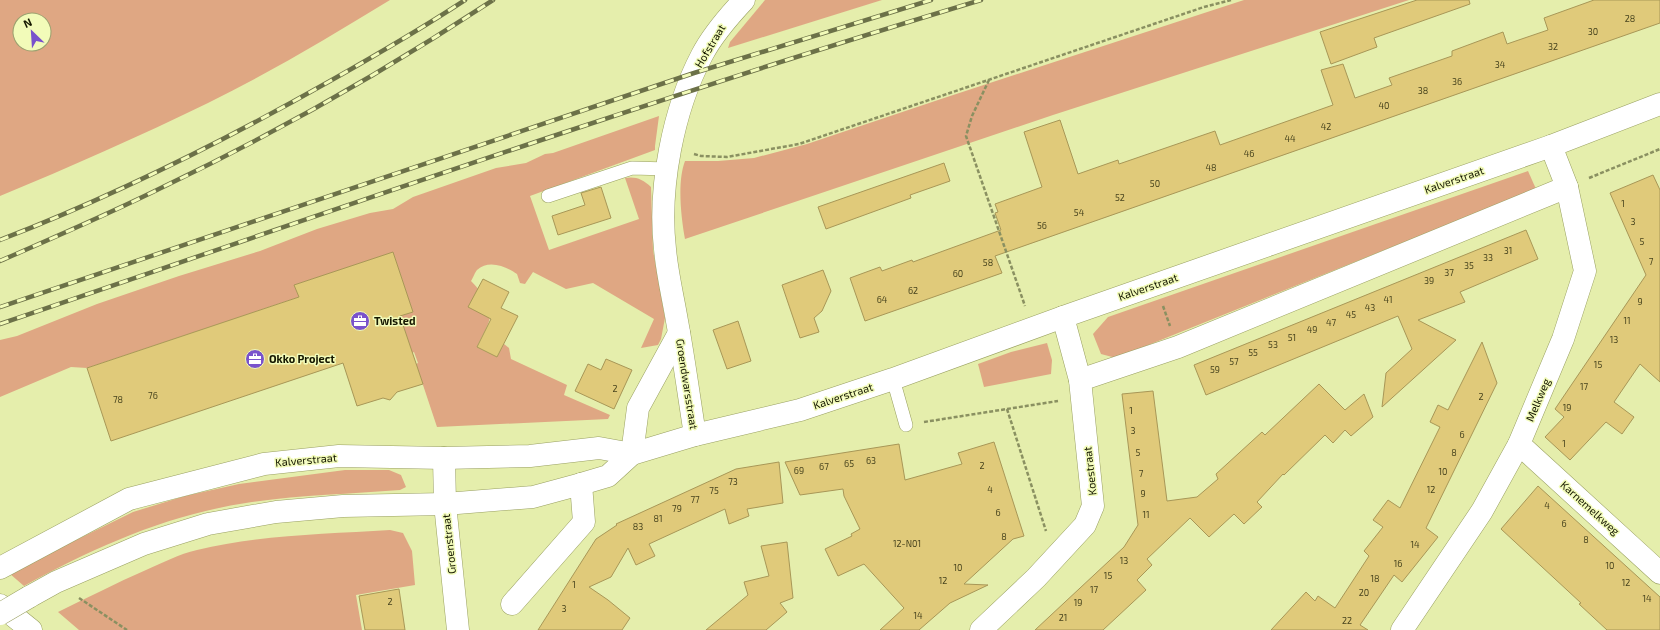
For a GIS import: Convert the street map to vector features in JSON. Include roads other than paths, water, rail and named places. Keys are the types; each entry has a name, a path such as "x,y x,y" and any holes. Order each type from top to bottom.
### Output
{"street":[{"name":"Hofstraat","path":"676,121 681,105 702,55 720,27 744,0"},
{"name":"Kalverstraat","path":"0,614 56,582 144,544 208,524 276,512 343,506 445,504 533,497 608,476 632,454 695,435 800,410 893,380 1155,284 1551,146 1660,104"},
{"name":"Groendwarsstraat","path":"676,121 671,146 664,205 665,249 695,435"},
{"name":"Melkweg","path":"1402,630 1482,511 1519,444 1564,339 1585,271 1567,187 1551,146"},
{"path":"1081,389 1178,347 1567,187"},
{"name":"Koestraat","path":"981,630 1036,578 1085,525 1093,506 1081,389 1063,317"},
{"name":"Groendwarsstraat","path":"632,454 638,408 679,333"},
{"name":"Karnemelkweg","path":"1519,444 1660,573"},
{"name":"Kalverstraat","path":"0,568 129,499 256,466 339,456 444,458 530,456 599,448 632,454"},
{"name":"Groenstraat","path":"444,458 445,504 458,630"},
{"path":"512,604 584,522 581,484"},
{"path":"0,605 31,630"}],"lane":[{"path":"548,196 632,168 668,169"},
{"path":"893,380 906,425"}],"railway":[{"path":"0,240 127,186 250,125 415,32 465,0"},
{"path":"0,261 124,206 291,122 413,51 493,0"},
{"path":"0,307 694,73 931,0"},
{"path":"0,324 612,117 734,77 981,0"}],"place":[{"name":"Twisted","path":"360,321"},
{"name":"Okko Project","path":"255,359"}]}
